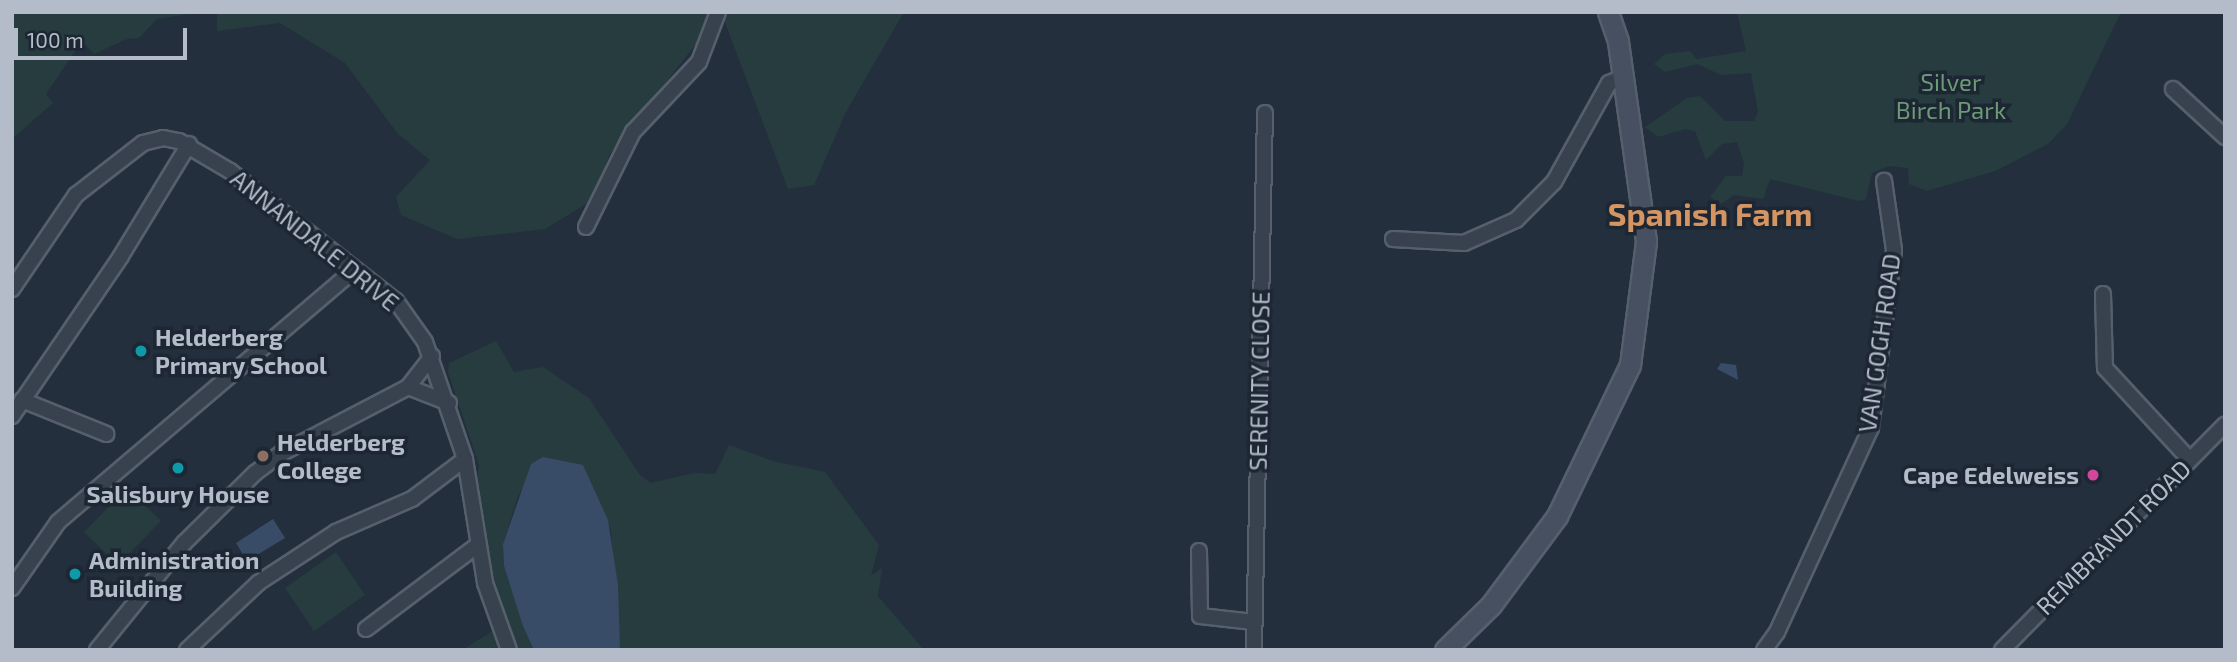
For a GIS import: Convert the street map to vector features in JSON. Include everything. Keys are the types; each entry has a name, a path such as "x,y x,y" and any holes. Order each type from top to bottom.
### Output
{"street":[{"path":"586,227 633,132 699,62 718,12"},
{"path":"1445,650 1491,606 1557,516 1630,365 1646,241 1623,77 1608,12"},
{"path":"1393,239 1464,243 1516,220 1554,182 1609,83 1623,77"},
{"path":"2173,89 2225,137"},
{"name":"SERENITY CLOSE","path":"1254,650 1265,113"},
{"name":"ANNANDALE DRIVE","path":"12,289 76,195 144,143 170,138 189,144 230,171 401,307 432,356 465,459 485,583 509,650"},
{"path":"12,416 121,256 189,144"},
{"name":"VAN GOGH ROAD","path":"1764,650 1777,632 1871,428 1894,250 1884,181"},
{"path":"12,588 58,522 353,271"},
{"path":"2103,294 2105,368 2190,460"},
{"path":"97,650 184,543 255,473 288,450 408,387 432,356"},
{"path":"408,387 449,403"},
{"path":"22,400 106,434"},
{"name":"REMBRANDT ROAD","path":"2002,650 2225,425"},
{"path":"187,650 258,583 336,532 411,499 465,459"},
{"path":"366,629 478,545"},
{"path":"1199,551 1200,616 1254,622"}],"green space":[{"path":"12,12 200,12 157,19 139,38 127,39 94,54 82,41 46,94 53,103 12,139"},
{"path":"217,12 711,12 703,35 609,155 596,198 545,229 457,239 401,215 396,197 430,160 398,134 345,63 280,23 217,31"},
{"path":"721,12 904,12 846,112 814,185 788,189"},
{"name":"Silver Birch Park","path":"1737,12 2121,12 2067,124 2048,144 1995,171 1927,191 1909,184 1908,168 1888,166 1872,173 1866,199 1859,201 1770,179 1763,199 1734,195 1721,204 1710,197 1726,176 1742,176 1744,163 1737,142 1722,144 1706,160 1695,131 1685,129 1658,137 1645,127 1687,98 1700,96 1725,121 1754,121 1758,112 1751,73 1721,75 1697,64 1665,72 1654,64 1665,54 1690,51 1696,59 1746,51"},
{"path":"496,341 514,372 543,367 589,398 640,475 651,483 694,473 715,474 729,445 773,461 825,472 879,545 871,576 882,568 878,596 924,650 620,650 611,530 583,465 527,482 518,496 503,544 504,566 534,650 518,650 496,600 474,502 479,465 448,372 449,363"},
{"path":"127,488 161,521 118,565 84,532"},
{"path":"336,552 365,595 314,631 285,588"},
{"path":"496,629 504,650 462,650"}],"water":[{"path":"1721,363 1736,365 1738,380 1717,369"},
{"path":"543,457 583,465 608,520 618,585 620,650 534,650 523,626 504,566 503,544 531,464"},
{"path":"273,519 285,538 247,561 236,543"}],"place":[{"name":"Helderberg Primary School","path":"141,351"},
{"name":"Helderberg College","path":"263,456"},
{"name":"Salisbury House","path":"178,468"},
{"name":"Cape Edelweiss","path":"2093,475"},
{"name":"Administration Building","path":"75,574"}],"district":[{"name":"Spanish Farm","path":"1710,213"}]}
